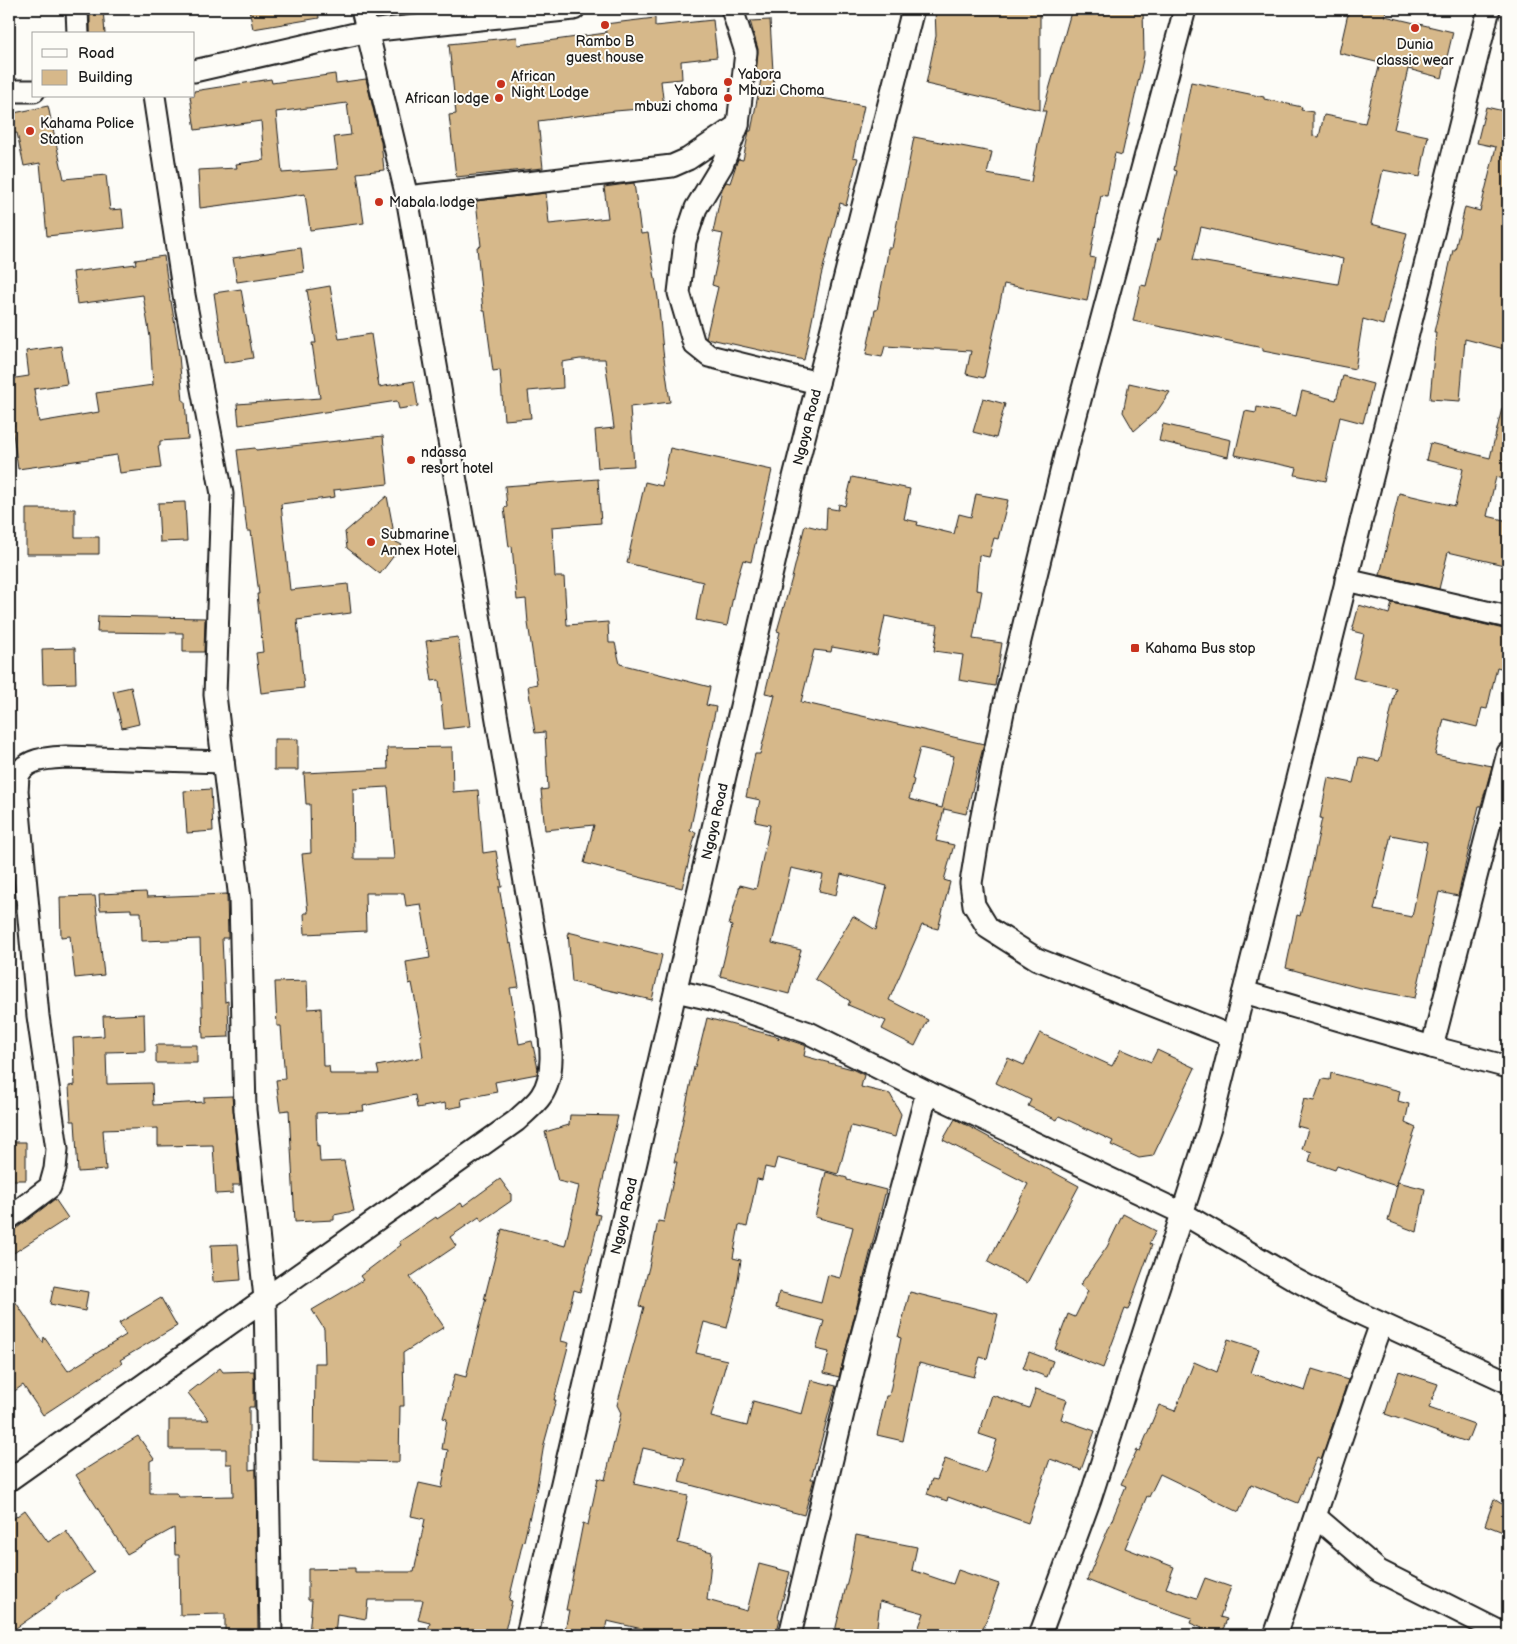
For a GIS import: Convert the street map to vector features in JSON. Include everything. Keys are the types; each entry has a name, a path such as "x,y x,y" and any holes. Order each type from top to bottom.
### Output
{"street":[{"path":"77,9 78,32"},
{"path":"9,1480 516,1121 541,1096 547,1083 551,1057 546,1004 407,197 362,9"},
{"path":"195,71 368,31 574,9"},
{"path":"732,9 746,52 738,125 722,165 696,208 685,242 679,293 694,344 709,356 818,383"},
{"name":"Ngaya Road","path":"527,1635 792,484 912,9"},
{"path":"1185,9 1066,452 1005,702 981,821 972,883 974,905 988,928 1037,959 1232,1036"},
{"path":"1040,1635 1090,1499 1210,1127 1489,9"},
{"path":"9,91 32,91"},
{"path":"154,98 184,295 222,494 215,695 240,899 245,1110 265,1298 271,1635"},
{"path":"407,197 672,166 688,159 738,125"},
{"path":"1346,580 1508,617"},
{"path":"1432,1047 1508,753"},
{"path":"9,1218 50,1187 55,1169 57,1149 38,1016 17,790 19,774 27,765 42,758 66,757 223,762"},
{"path":"676,991 711,999 809,1033 927,1092 1182,1213 1294,1279 1381,1324 1508,1382"},
{"path":"1244,992 1432,1047 1508,1067"},
{"path":"790,1635 858,1350 927,1092"},
{"path":"1276,1635 1350,1410 1381,1324"},
{"path":"1316,1517 1379,1571 1506,1635"}],"building":[{"path":"90,9 103,9 105,32 90,32"},
{"path":"249,9 318,9 319,18 253,29"},
{"path":"935,9 1040,9 1040,110 926,84 936,36"},
{"path":"1143,9 1144,55 1122,155 1115,153 1107,196 1101,195 1090,257 1095,258 1087,301 1004,284 984,378 966,374 971,351 885,346 882,357 866,354 875,310 877,310 888,248 892,248 914,137 992,152 987,174 1031,182 1046,111 1043,111 1071,12"},
{"path":"1349,9 1386,9 1385,16 1453,32 1442,78 1408,69 1394,129 1428,136 1420,177 1383,170 1371,224 1407,233 1383,325 1363,319 1355,369 1263,351 1263,348 1133,321 1141,285 1146,286 1157,239 1160,240 1177,171 1174,170 1191,82 1302,107 1301,110 1313,112 1313,136 1319,137 1324,115 1365,123 1380,63 1339,53","holes":["1201,227 1343,259 1338,284 1193,260"]},
{"path":"655,18 655,26 713,20 717,57 681,61 682,79 661,81 664,107 538,121 543,168 456,177 449,115 456,114 449,44 517,37 518,45 606,33 605,24"},
{"path":"770,20 774,89 864,106 853,157 858,158 846,205 840,203 821,276 804,360 706,338 718,287 712,285 723,234 713,232 722,189 726,182 730,183 738,159 743,160 749,131 751,131 762,74 756,75 758,49 750,21"},
{"path":"335,74 336,83 366,79 381,142 384,170 357,173 364,223 310,230 305,194 200,208 198,170 237,168 236,164 264,160 261,121 195,130 190,98 195,98 195,91 271,79 272,83","holes":["347,103 351,135 334,137 338,169 282,173 276,112"]},
{"path":"48,106 64,179 106,175 110,210 122,209 124,228 47,236 40,163 24,166 17,133 9,134 9,114"},
{"path":"1486,107 1508,112 1508,350 1465,339 1460,401 1430,399 1436,332 1434,332 1453,250 1455,250 1465,207 1480,211 1496,147 1477,143"},
{"path":"634,183 641,234 648,233 658,298 670,402 630,407 634,466 598,468 595,430 614,428 605,359 580,359 562,362 563,388 528,391 531,418 504,420 500,370 493,371 485,311 483,311 477,247 481,246 476,201 546,193 549,224 608,218 604,187"},
{"path":"301,248 304,272 237,282 233,258"},
{"path":"164,256 178,344 188,439 160,441 160,446 158,446 161,468 120,473 117,455 18,469 12,426 14,426 9,379 29,376 26,351 61,346 67,384 34,389 39,422 99,412 96,393 153,385 150,337 143,295 77,304 73,272 136,264 135,260"},
{"path":"330,286 339,339 371,334 379,387 414,381 418,406 399,409 397,401 239,425 237,404 320,398 312,343 316,343 307,290"},
{"path":"241,289 253,358 224,363 214,293"},
{"path":"1343,376 1373,384 1363,423 1340,417 1326,481 1295,475 1297,468 1235,455 1245,411 1256,413 1257,407 1296,416 1302,391 1336,400"},
{"path":"1129,383 1170,392 1158,410 1134,431 1123,412"},
{"path":"983,398 1005,404 996,438 973,432"},
{"path":"1502,408 1508,409 1508,480 1496,477 1487,516 1508,521 1508,566 1448,552 1439,589 1380,575 1399,493 1455,506 1463,469 1426,460 1430,443 1490,458"},
{"path":"1163,424 1231,440 1228,457 1159,441"},
{"path":"383,436 388,484 334,490 335,497 281,504 290,590 348,584 351,613 297,620 304,688 261,693 256,653 263,652 257,594 259,594 251,531 247,531 237,450 255,448 256,450"},
{"path":"670,448 772,470 751,562 743,560 727,626 696,620 703,582 627,563 645,482 662,486"},
{"path":"852,477 910,489 904,519 918,522 917,525 954,534 959,514 971,517 976,494 1008,500 998,539 994,538 989,557 979,555 976,590 982,591 973,639 1002,643 995,686 959,680 963,655 934,651 938,625 885,616 877,655 832,647 831,652 814,650 801,702 984,744 966,814 944,809 936,841 954,845 944,880 950,882 938,929 922,925 889,1000 928,1020 915,1046 882,1029 886,1021 848,1005 850,1001 815,979 853,916 876,930 887,886 841,874 836,895 819,891 823,875 791,868 772,943 801,950 789,994 720,976 732,926 729,925 740,885 756,889 770,825 755,822 760,800 746,797 755,754 760,754 775,695 765,693 780,632 777,631 805,525 826,530 827,508 838,510 839,504 845,506","holes":["920,748 954,756 942,808 909,799"]},
{"path":"598,479 601,523 552,527 555,577 564,577 567,625 608,622 609,643 615,643 620,664 710,687 706,705 716,707 690,831 696,832 682,888 584,863 594,825 545,830 541,790 548,789 545,732 535,733 528,686 537,684 526,599 517,600 512,546 509,547 504,508 507,507 505,486"},
{"name":"Submarine Annex Hotel","path":"387,496 393,528 388,538 402,545 380,574 347,548 345,532"},
{"path":"185,502 187,541 160,542 158,503"},
{"path":"26,509 75,509 75,537 99,537 99,554 26,554"},
{"path":"1392,603 1508,630 1508,670 1497,667 1487,709 1482,708 1477,727 1444,719 1435,755 1492,766 1481,806 1479,806 1458,896 1439,892 1415,998 1356,987 1286,968 1297,915 1300,916 1311,871 1328,778 1353,783 1359,757 1379,761 1381,756 1396,688 1353,678 1364,634 1352,631 1359,605 1389,614","holes":["1391,835 1427,842 1412,917 1374,910"]},
{"path":"98,616 205,618 204,652 183,652 183,633 97,632"},
{"path":"458,637 470,726 444,729 439,680 432,681 426,641"},
{"path":"75,648 76,683 43,684 42,649"},
{"path":"131,687 139,724 122,728 113,691"},
{"path":"274,739 298,739 298,770 274,770"},
{"path":"452,747 453,792 478,790 483,853 496,851 502,887 499,887 519,987 510,988 519,1044 532,1041 538,1069 537,1074 495,1082 497,1092 461,1099 462,1106 446,1109 445,1103 417,1108 415,1095 363,1106 364,1111 316,1113 317,1146 319,1145 320,1162 344,1161 354,1211 334,1215 334,1220 295,1222 289,1110 280,1111 276,1080 285,1079 281,1026 277,1026 275,982 307,981 308,1009 321,1008 323,1066 329,1066 330,1074 379,1074 377,1066 423,1057 420,1035 422,1035 412,983 409,984 406,962 430,958 421,904 406,906 404,893 365,893 366,931 305,934 304,913 308,913 302,854 311,853 310,804 306,804 304,773 388,769 387,748","holes":["388,787 394,859 354,859 353,789"]},
{"path":"211,789 213,831 187,833 184,791"},
{"path":"146,892 147,897 227,894 228,938 222,938 225,1002 228,1001 229,1037 203,1038 200,939 142,941 141,912 131,912 131,909 100,910 99,894"},
{"path":"95,896 104,975 75,978 70,936 61,937 60,897"},
{"path":"568,932 662,955 652,1000 572,982"},
{"path":"144,1014 145,1051 106,1052 107,1084 152,1083 153,1105 204,1102 204,1097 232,1096 240,1185 233,1185 233,1193 216,1194 213,1145 158,1146 158,1128 103,1130 106,1170 78,1172 75,1121 71,1121 69,1086 75,1085 73,1038 104,1036 103,1016"},
{"path":"707,1018 779,1037 778,1040 780,1037 804,1045 806,1046 804,1056 852,1069 864,1075 861,1087 890,1094 901,1114 895,1137 851,1126 838,1174 777,1158 774,1169 765,1167 762,1180 757,1179 747,1227 739,1225 733,1258 741,1260 736,1293 727,1328 704,1322 696,1353 727,1360 711,1417 747,1426 753,1401 802,1414 811,1380 836,1386 811,1479 814,1479 804,1515 679,1482 685,1458 643,1448 634,1484 688,1496 678,1543 712,1552 707,1600 747,1611 759,1564 790,1572 778,1618 780,1619 776,1635 666,1635 607,1621 604,1635 564,1635 569,1610 566,1610 583,1523 588,1525 598,1478 605,1480 621,1413 617,1405 644,1307 639,1306 658,1221 664,1222 677,1162 674,1162 694,1067"},
{"path":"1040,1033 1112,1066 1121,1049 1151,1062 1157,1050 1195,1068 1153,1156 1139,1158 1111,1145 1113,1141 1059,1116 1057,1120 1028,1106 1031,1100 996,1083 1008,1058 1024,1065"},
{"path":"156,1045 197,1045 197,1063 156,1063"},
{"path":"1331,1073 1400,1091 1398,1101 1409,1104 1405,1123 1416,1128 1396,1186 1337,1166 1335,1170 1309,1161 1312,1152 1302,1149 1308,1129 1297,1126 1304,1099 1314,1101 1322,1079 1330,1080"},
{"path":"570,1115 618,1116 595,1214 600,1215 592,1248 580,1292 574,1290 561,1341 569,1343 544,1444 535,1498 509,1600 512,1601 504,1635 427,1635 430,1623 418,1620 423,1600 368,1600 366,1619 337,1614 335,1635 309,1635 312,1600 308,1600 308,1569 355,1568 355,1572 414,1572 425,1519 411,1516 419,1483 442,1488 448,1450 442,1449 447,1419 443,1418 455,1374 466,1377 502,1229 565,1246 579,1186 558,1181 545,1132 569,1125"},
{"path":"955,1119 1079,1186 1027,1283 988,1262 1028,1184 943,1140"},
{"path":"9,1142 26,1142 26,1180 9,1180"},
{"path":"826,1172 847,1178 847,1180 886,1190 839,1377 824,1373 829,1352 816,1349 824,1321 776,1308 779,1292 821,1303 828,1275 840,1278 853,1227 815,1217"},
{"path":"500,1179 511,1194 511,1201 482,1221 479,1217 450,1237 456,1246 410,1277 444,1327 403,1353 404,1406 400,1406 399,1462 314,1460 315,1363 325,1363 324,1329 312,1310 363,1280 360,1276 401,1245 399,1242 436,1217 437,1219 461,1203 463,1206"},
{"path":"1398,1182 1425,1189 1417,1232 1388,1221"},
{"path":"55,1199 68,1218 9,1256 9,1230 17,1228"},
{"path":"1123,1214 1156,1231 1149,1244 1152,1245 1128,1310 1125,1309 1103,1368 1055,1349 1068,1314 1075,1317 1088,1291 1080,1285 1107,1247"},
{"path":"238,1244 241,1280 213,1282 211,1245"},
{"path":"54,1286 88,1292 85,1311 50,1304"},
{"path":"9,1292 43,1343 44,1337 68,1371 126,1335 119,1323 161,1298 177,1326 120,1360 122,1363 43,1415 23,1385 9,1395"},
{"path":"910,1292 998,1314 987,1359 980,1357 974,1377 919,1363 903,1441 877,1435 886,1396 889,1396 901,1338 898,1337"},
{"path":"1228,1339 1259,1349 1251,1373 1305,1391 1312,1369 1348,1380 1321,1459 1317,1457 1298,1503 1251,1484 1239,1512 1160,1474 1149,1497 1147,1496 1125,1548 1174,1567 1166,1588 1197,1598 1205,1578 1231,1587 1220,1617 1227,1619 1221,1635 1199,1635 1202,1628 1190,1623 1192,1618 1087,1580 1126,1486 1121,1484 1137,1450 1140,1451 1159,1405 1175,1411 1194,1362 1217,1372"},
{"path":"1029,1352 1053,1361 1047,1377 1023,1368"},
{"path":"220,1368 223,1372 254,1371 254,1407 249,1407 249,1470 256,1469 258,1632 225,1632 225,1614 180,1615 179,1555 175,1555 174,1528 127,1554 76,1475 138,1436 154,1459 150,1461 150,1493 176,1493 179,1497 233,1496 232,1464 226,1464 226,1449 169,1449 169,1420 209,1420 188,1393"},
{"path":"1399,1371 1438,1384 1429,1408 1474,1424 1467,1442 1385,1414"},
{"path":"1036,1389 1067,1400 1061,1419 1095,1431 1081,1470 1050,1459 1028,1523 948,1497 947,1501 927,1494 932,1479 937,1480 945,1459 985,1473 997,1440 979,1434 992,1395 1029,1408"},
{"path":"1494,1499 1508,1508 1508,1534 1485,1525"},
{"path":"25,1510 48,1542 66,1531 94,1573 56,1597 57,1599 9,1633 9,1522"},
{"path":"856,1535 917,1547 912,1570 953,1584 958,1570 999,1584 981,1635 916,1635 924,1613 880,1601 876,1635 834,1635 850,1570"}],"place":[{"name":"Rambo B guest house","path":"605,25"},
{"name":"Dunia classic wear","path":"1415,28"},
{"name":"Yabora Mbuzi Choma","path":"728,82"},
{"name":"African Night Lodge","path":"501,84"},
{"name":"African lodge","path":"499,98"},
{"name":"Yabora mbuzi choma","path":"728,98"},
{"name":"Kahama Police Station","path":"30,131"},
{"name":"Mabala lodge","path":"379,202"},
{"name":"ndassa resort hotel","path":"411,460"},
{"name":"Submarine Annex Hotel","path":"371,542"},
{"name":"Kahama Bus stop","path":"1135,648"}]}
